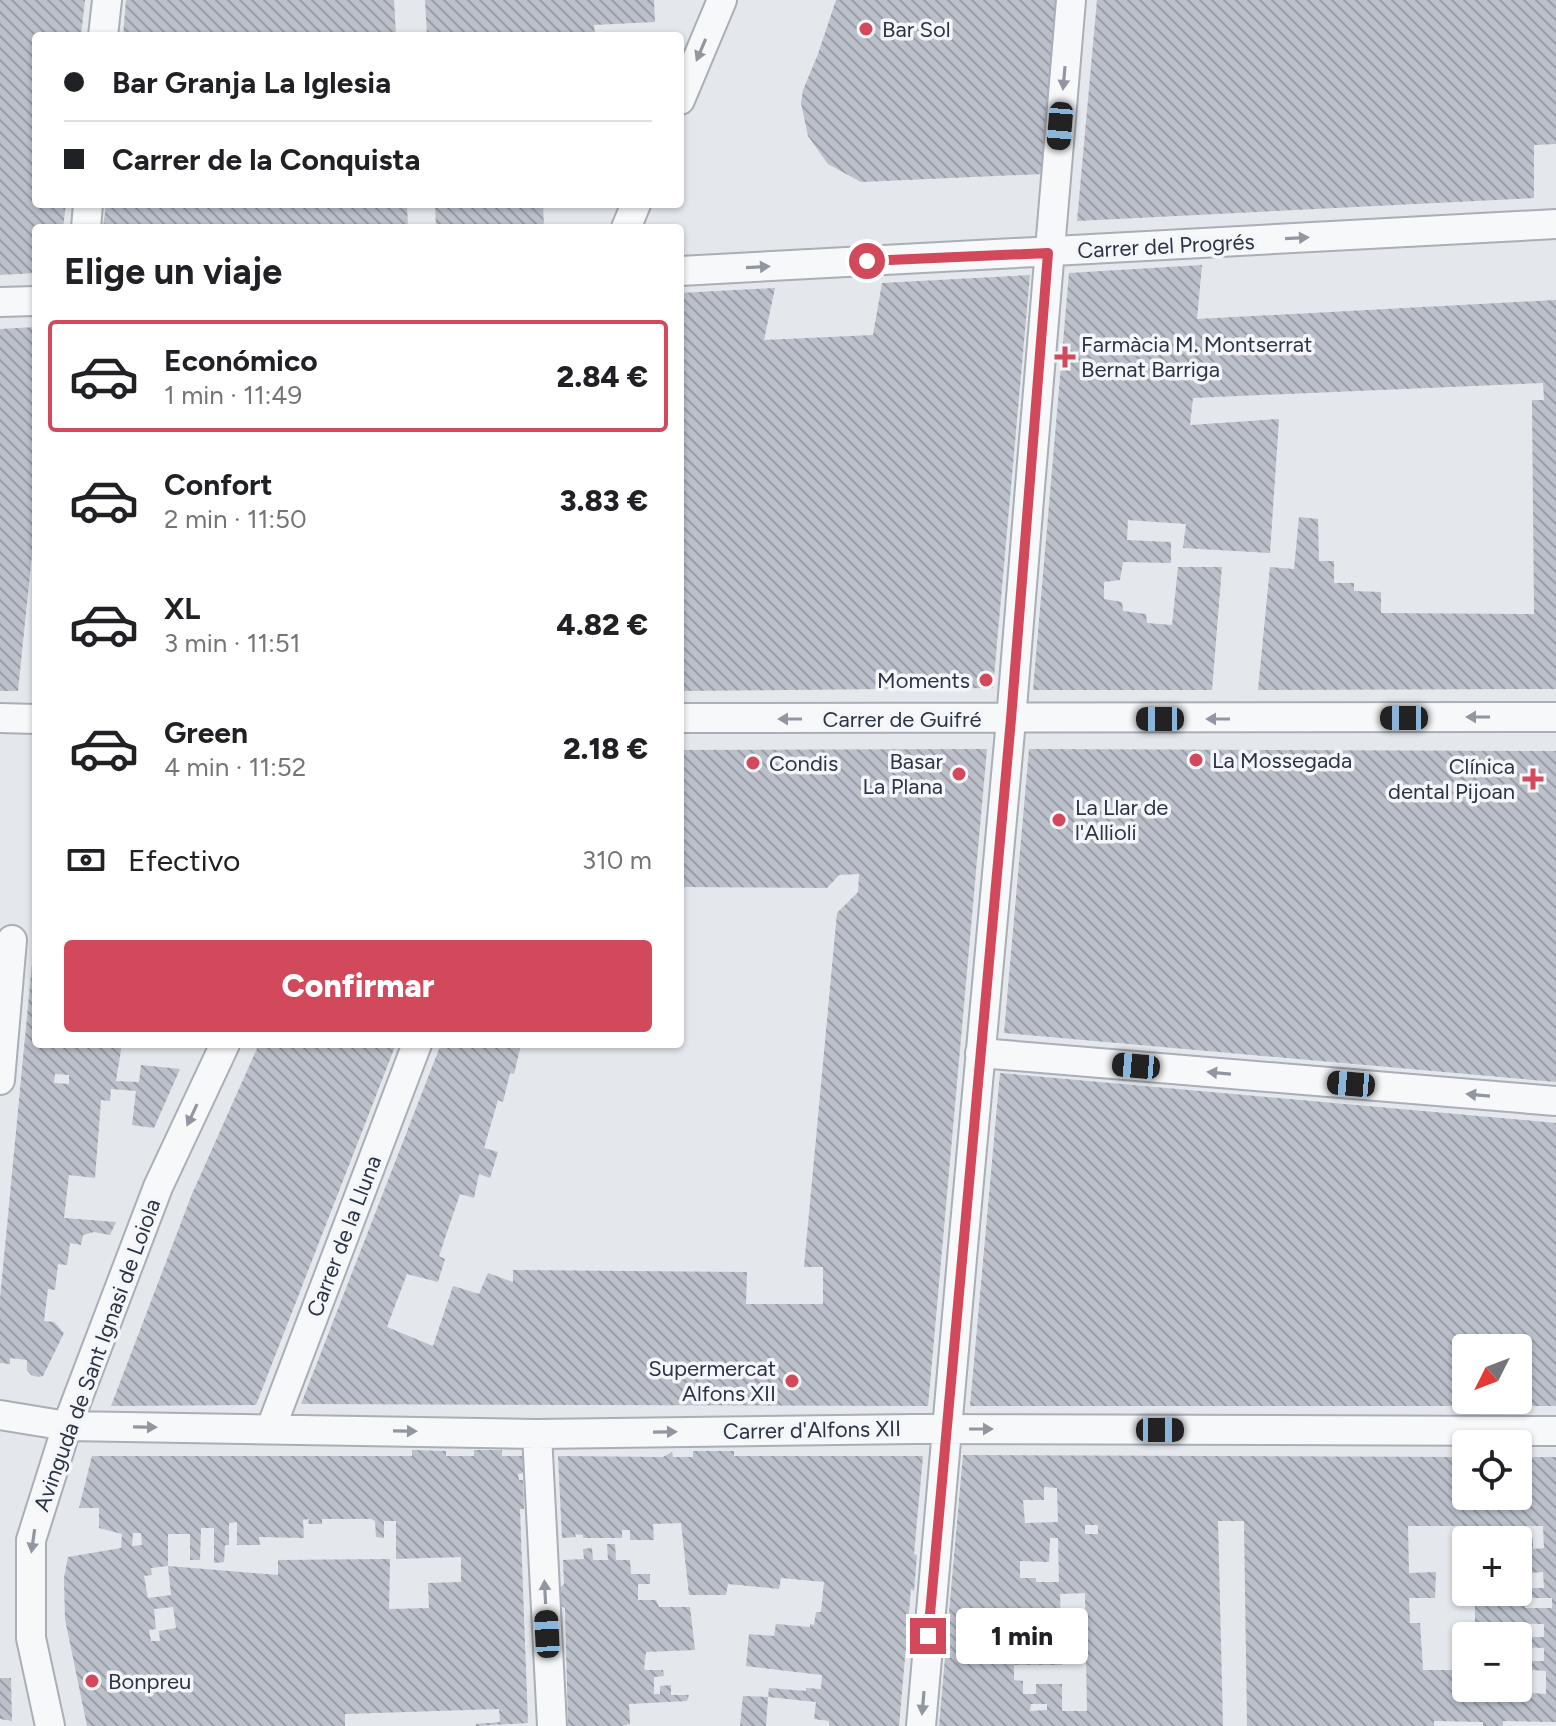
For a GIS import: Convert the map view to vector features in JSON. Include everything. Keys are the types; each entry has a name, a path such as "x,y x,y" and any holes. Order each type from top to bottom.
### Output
{"street":[{"path":"103,32 107,0"},
{"path":"684,90 722,0"},
{"path":"921,1726 945,1429 1011,719 1071,0"},
{"name":"Carrer del Progrés","path":"684,271 1556,224"},
{"path":"0,302 32,301"},
{"name":"Carrer de Guifré","path":"684,718 1556,717"},
{"path":"0,718 32,719"},
{"path":"0,735 32,735"},
{"path":"0,1080 17,936"},
{"name":"Avinguda de Sant Ignasi de Loiola","path":"50,1726 31,1638 31,1540 67,1426 158,1187 223,1048"},
{"name":"Carrer de la Lluna","path":"271,1428 415,1048"},
{"path":"980,1053 1556,1101"},
{"name":"Carrer d'Alfons XII","path":"0,1415 67,1426 537,1434 945,1429 1556,1431"},
{"path":"537,1434 552,1726"}],"building":[{"path":"0,0 85,0 81,32 32,32 32,208 66,208 64,224 32,224 32,273 0,275"},
{"path":"126,0 394,0 396,32 123,32"},
{"path":"425,0 654,0 655,22 594,25 595,32 427,32"},
{"path":"836,0 1057,0 1042,174 861,182 828,164 808,136 801,103"},
{"path":"1097,0 1556,0 1556,144 1534,145 1534,198 1077,221"},
{"path":"106,208 407,208 408,224 104,224"},
{"path":"435,208 543,208 544,224 436,224"},
{"path":"1202,265 1197,319 1556,300 1556,689 1258,690 1270,567 1294,569 1299,517 1318,519 1319,561 1334,561 1334,583 1354,583 1354,591 1381,592 1381,613 1534,614 1532,400 1544,400 1543,383 1193,398 1190,425 1279,419 1270,553 1183,548 1186,524 1128,520 1127,540 1171,542 1171,563 1123,562 1120,580 1104,582 1104,599 1122,602 1123,611 1146,614 1147,623 1172,625 1178,567 1222,567 1212,690 1033,690 1069,273"},
{"path":"1030,275 993,688 684,691 684,293 775,288 764,340 873,335 882,283"},
{"path":"32,327 32,554 18,691 0,691 0,329"},
{"path":"987,749 928,1406 301,1404 439,1048 520,1049 503,1102 498,1100 484,1148 498,1152 490,1178 479,1174 474,1198 460,1194 439,1256 445,1259 438,1282 407,1274 387,1327 433,1346 453,1286 479,1294 488,1273 513,1282 513,1270 747,1272 746,1304 823,1304 823,1267 804,1267 837,913 858,892 859,874 839,875 827,888 684,887 684,750"},
{"path":"1029,749 1556,751 1556,1082 1004,1033"},
{"path":"32,964 32,1048 121,1048 116,1081 139,1082 141,1065 180,1069 154,1128 132,1125 136,1091 111,1089 110,1101 101,1100 95,1178 69,1175 64,1218 116,1222 110,1235 94,1232 83,1235 81,1245 70,1243 67,1265 58,1264 55,1290 48,1289 44,1321 54,1322 64,1333 43,1376 31,1375 27,1370 27,1360 10,1358 10,1364 0,1363 0,1299","holes":["55,1074 69,1075 69,1084 54,1083"]},
{"path":"257,1048 394,1048 256,1405 111,1406 192,1194"},
{"path":"1000,1073 1556,1123 1556,1406 1532,1406 1532,1334 1452,1334 1452,1406 970,1406"},
{"path":"412,1450 446,1451 446,1456 474,1456 474,1450 502,1450 502,1456 523,1456 524,1473 518,1474 519,1480 523,1480 524,1509 520,1509 528,1723 476,1726 500,1722 499,1709 345,1714 345,1726 87,1726 65,1619 64,1578 68,1557 121,1548 122,1534 99,1528 99,1508 79,1508 92,1456 412,1456","holes":["309,1519 308,1524 322,1524 322,1519 371,1519 375,1521 376,1537 384,1538 384,1521 396,1521 396,1559 461,1557 461,1582 428,1583 429,1608 389,1609 390,1559 278,1560 278,1575 168,1566 168,1534 190,1534 190,1560 200,1560 201,1528 214,1528 214,1563 224,1562 225,1545 229,1545 229,1523 237,1522 237,1545 260,1545 259,1537 304,1538 303,1520","133,1533 141,1533 142,1545 132,1546","168,1566 171,1595 148,1598 144,1576 152,1575 151,1568","173,1607 176,1628 159,1631 160,1641 151,1641 149,1630 156,1629 154,1609"]},
{"path":"693,1451 734,1451 734,1456 923,1456 914,1554 917,1555 914,1591 911,1589 899,1726 829,1726 829,1721 814,1719 816,1702 768,1697 769,1688 821,1689 822,1675 746,1666 749,1634 774,1636 776,1624 814,1625 816,1612 821,1612 824,1582 781,1578 779,1589 728,1584 726,1595 689,1595 681,1523 653,1524 654,1540 630,1540 630,1530 622,1530 622,1538 583,1538 583,1535 575,1534 576,1537 562,1538 558,1456 663,1457 672,1452 673,1457 693,1457"},
{"path":"963,1455 1452,1457 1452,1510 1532,1510 1532,1457 1556,1457 1556,1722 1503,1721 1503,1726 1483,1726 1483,1722 1434,1721 1434,1726 1247,1726 1244,1521 1218,1521 1223,1726 939,1726","holes":["1044,1487 1057,1488 1058,1522 1025,1523 1023,1500 1044,1500","1085,1525 1098,1525 1098,1534 1085,1534","1408,1526 1543,1526 1544,1548 1533,1549 1532,1538 1532,1573 1543,1572 1544,1588 1532,1588 1532,1598 1552,1598 1552,1608 1475,1606 1475,1622 1544,1624 1544,1637 1532,1637 1532,1647 1544,1648 1544,1661 1532,1661 1532,1670 1546,1671 1546,1694 1532,1693 1532,1702 1452,1702 1452,1670 1423,1670 1420,1623 1410,1623 1409,1598 1435,1598 1436,1572 1409,1573","1050,1538 1058,1538 1059,1582 1020,1578 1020,1561 1049,1562","1085,1593 1087,1711 1062,1711 1062,1684 1036,1684 1036,1694 1023,1694 1023,1681 1014,1680 1014,1665 1062,1665 1060,1594","1031,1704 1047,1704 1047,1710 1030,1711"]},
{"path":"607,1544 615,1544 616,1560 630,1560 631,1574 650,1574 650,1584 638,1584 638,1600 656,1600 659,1607 690,1607 695,1650 646,1652 644,1668 663,1670 664,1676 654,1677 654,1694 660,1694 660,1686 671,1685 671,1695 689,1695 687,1701 629,1704 630,1724 568,1726 565,1608 559,1605 560,1588 564,1584 563,1560 584,1559 583,1549 592,1548 593,1560 608,1560"},
{"path":"0,1678 11,1678 12,1721 0,1719"},
{"path":"743,1696 768,1697 766,1726 740,1726"}],"place":[{"name":"Bar Sol","path":"866,29"},
{"name":"Farmàcia M. Montserrat Bernat Barriga","path":"1065,357"},
{"name":"Moments","path":"986,680"},
{"name":"La Mossegada","path":"1196,760"},
{"name":"Condis","path":"753,763"},
{"name":"Basar La Plana","path":"959,774"},
{"name":"Clínica dental Pijoan","path":"1533,779"},
{"name":"La Llar de l'Allioli","path":"1059,820"},
{"name":"Supermercat Alfons XII","path":"792,1381"},
{"name":"Bonpreu","path":"92,1681"}],"route":[{"path":"867,261 1048,253 1011,719 928,1636"}]}
